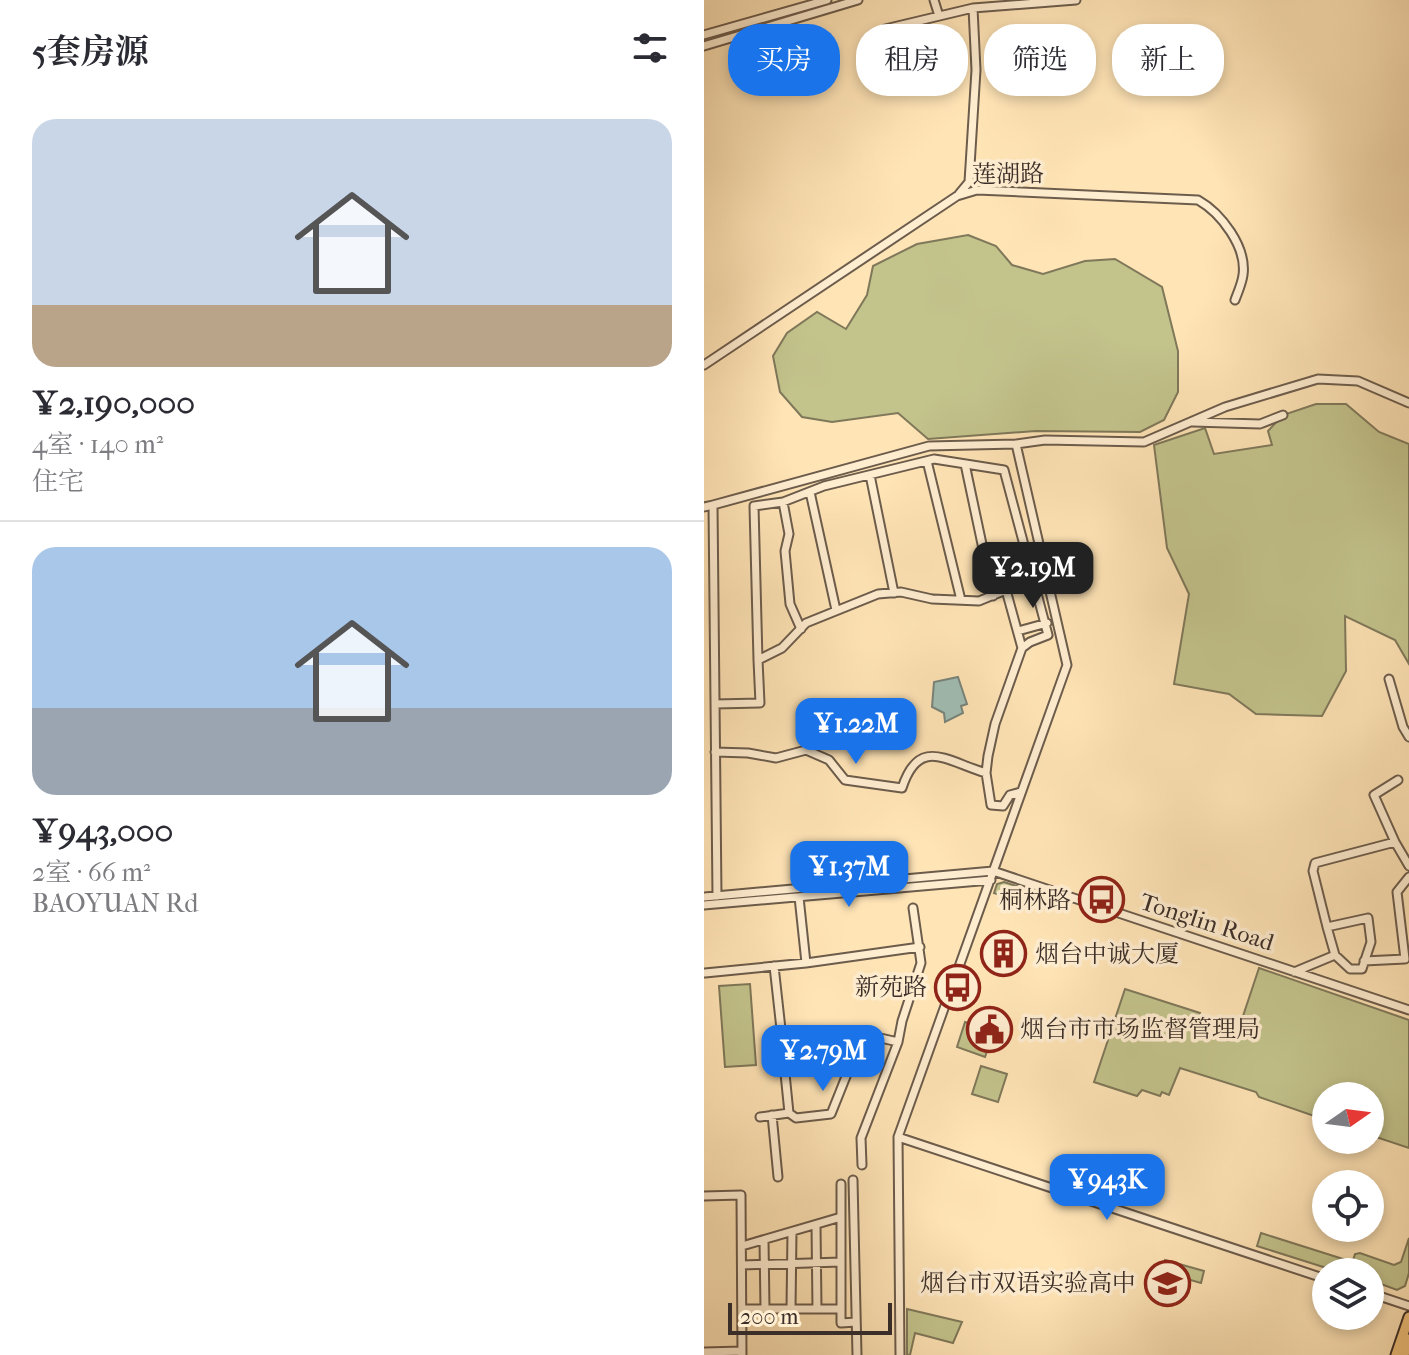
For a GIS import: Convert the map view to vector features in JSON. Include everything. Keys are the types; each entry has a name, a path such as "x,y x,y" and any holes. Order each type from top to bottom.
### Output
{"main road":[{"path":"1396,1355 1409,1317"},
{"path":"1404,1355 1409,1339"}],"street":[{"path":"704,35 827,0"},
{"path":"704,46 858,0"},
{"path":"934,0 939,16"},
{"path":"906,24 973,8 1070,0"},
{"path":"957,196 969,182 976,70 973,8"},
{"name":"莲湖路","path":"704,365 957,196 977,190 1198,200 1209,206 1238,246 1244,273 1235,300"},
{"path":"717,896 715,704 708,506 929,446 1016,444 1045,440 1144,442 1271,391 1318,379 1358,381 1409,403"},
{"path":"1191,422 1260,424 1283,415"},
{"path":"900,1355 898,1137 1067,665 1016,444"},
{"path":"715,704 760,703 754,506 783,502 934,459 1004,470 1048,635 1022,648"},
{"path":"927,461 961,600"},
{"path":"965,464 993,596"},
{"path":"870,475 894,593"},
{"path":"810,492 836,610"},
{"path":"783,502 789,534 785,551 790,604 801,629"},
{"path":"758,660 782,648 806,623 878,594 979,601 1006,590 1022,648 995,724 986,773 991,805 1003,806 1010,795 1021,792"},
{"path":"1018,631 1056,620"},
{"path":"1389,679 1403,727 1409,737"},
{"path":"715,752 776,758 806,750 829,760 845,780 902,788 909,766 922,757 937,756 986,773"},
{"path":"1398,780 1374,795 1409,866"},
{"path":"1327,927 1368,918 1371,942 1362,969 1350,969 1335,955 1327,927 1313,871 1315,863 1395,842"},
{"path":"704,897 992,876"},
{"path":"704,905 992,876"},
{"name":"Tonglin Road","path":"992,876 1409,1010"},
{"path":"1364,961 1405,959 1397,892 1409,877"},
{"path":"799,897 806,963"},
{"path":"862,1165 861,1138 898,1042 921,963 913,908"},
{"path":"705,973 920,947"},
{"path":"1294,972 1335,955"},
{"path":"774,966 781,1029"},
{"path":"790,1038 863,1034 898,1042"},
{"path":"760,1117 789,1113 796,1118 831,1114 863,1034"},
{"path":"782,1044 789,1113"},
{"path":"772,1115 778,1177"},
{"path":"898,1137 1312,1274"},
{"path":"853,1180 857,1355"},
{"path":"841,1184 841,1323 856,1322"},
{"path":"704,1196 741,1195 742,1353 704,1352"},
{"path":"742,1246 841,1217"},
{"path":"816,1225 817,1309"},
{"path":"791,1309 792,1232"},
{"path":"764,1240 765,1309"},
{"path":"742,1265 841,1262"},
{"path":"1384,1298 1409,1306"},
{"path":"742,1309 841,1309"}],"green space":[{"path":"968,235 996,246 1012,265 1043,274 1085,261 1115,259 1162,287 1178,351 1178,392 1164,420 1140,432 1036,431 928,439 898,413 832,422 802,417 780,392 773,356 787,333 817,312 846,329 867,295 873,266 917,244"},
{"path":"1316,404 1346,404 1379,432 1409,444 1409,664 1395,640 1345,616 1346,671 1322,716 1256,714 1229,694 1174,684 1189,594 1167,548 1154,445 1205,428 1214,454 1272,445 1268,431 1283,415"},
{"path":"1004,882 1053,898 1049,910 994,893 997,884"},
{"path":"1259,968 1409,1020 1409,1148 1384,1140 1384,1082 1312,1082 1312,1115 1259,1097 1256,1092 1180,1068 1169,1095 1162,1092 1160,1096 1142,1090 1137,1096 1094,1082 1125,989 1200,1013 1195,1030 1228,1041 1236,1037"},
{"path":"750,984 756,1065 725,1067 719,986"},
{"path":"965,1022 994,1032 985,1057 957,1047"},
{"path":"981,1066 1007,1074 998,1102 972,1094"},
{"path":"1261,1233 1340,1258 1312,1258 1312,1263 1257,1246"},
{"path":"1409,1238 1409,1273 1405,1286 1397,1290 1384,1285 1384,1261 1394,1265 1401,1262"},
{"path":"1360,1253 1374,1258 1354,1258"},
{"path":"1165,1260 1204,1271 1201,1283 1162,1272"},
{"path":"907,1309 962,1322 953,1343 915,1333 910,1355 907,1355"}],"water":[{"path":"958,677 967,704 961,706 963,713 945,722 944,713 932,707 934,682"}],"place":[{"name":"桐林路","path":"1102,900"},
{"name":"烟台中诚大厦","path":"1004,954"},
{"name":"新苑路","path":"958,987"},
{"name":"烟台市市场监督管理局","path":"989,1029"},
{"name":"烟台市双语实验高中","path":"1167,1283"}]}
